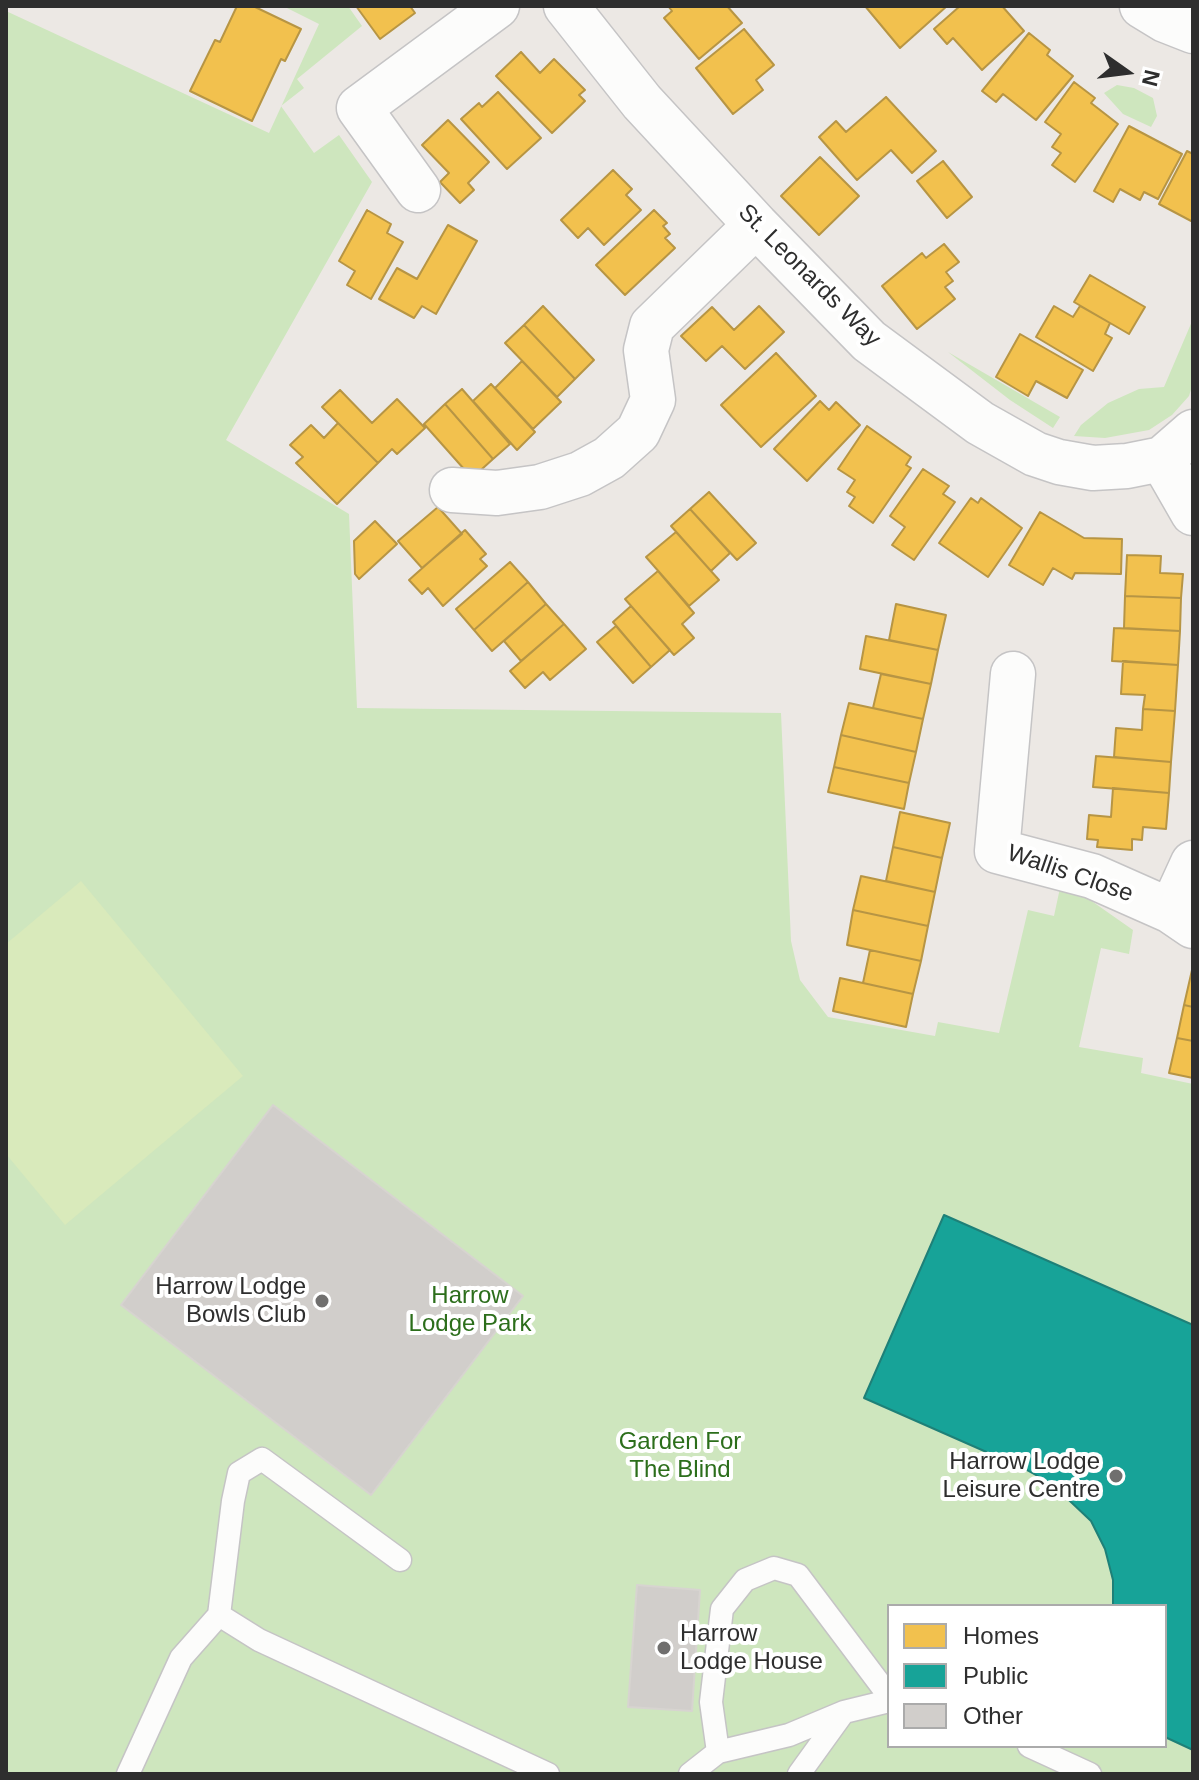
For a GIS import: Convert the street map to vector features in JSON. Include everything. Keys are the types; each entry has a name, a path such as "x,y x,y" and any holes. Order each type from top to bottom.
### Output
{"street":[{"path":"418,190 359,108 497,6"},
{"name":"St. Leonards Way","path":"566,6 642,102 869,341 980,423 1035,454 1093,468 1127,466 1177,445"},
{"path":"1142,6 1165,20 1193,31"},
{"path":"452,490 497,493 540,487 580,474 609,458 638,432 653,400 646,350 652,326 756,225"},
{"path":"1177,445 1193,513"},
{"name":"Wallis Close","path":"1013,674 997,851 1092,876 1182,918 1193,863"}],"lane":[{"path":"128,1774 181,1658 219,1615 239,1473 262,1459 400,1560"},
{"path":"718,1752 711,1702 722,1609 745,1580 774,1568 798,1575 887,1696"},
{"path":"219,1615 259,1640 548,1774"},
{"path":"690,1774 718,1752 789,1735 844,1712 887,1700"},
{"path":"799,1774 844,1712"},
{"path":"1033,1748 1090,1774"}],"green space":[{"path":"283,6 348,6 362,26 297,79 304,88 282,106 319,24"},
{"name":"Harrow Lodge Park","path":"6,11 269,133 281,106 314,153 339,135 372,182 226,440 349,514 357,708 781,713 791,941 800,980 828,1017 935,1036 938,1022 999,1033 1028,910 1054,916 1060,888 1083,895 1133,930 1129,954 1101,948 1079,1047 1143,1058 1141,1073 1193,1084 1193,1774 6,1774"},
{"path":"1117,85 1134,88 1153,98 1157,116 1151,127 1123,114 1104,93"},
{"path":"1193,319 1193,383 1189,396 1172,415 1149,430 1105,438 1074,436 1081,425 1108,403 1139,389 1164,387"},
{"path":"948,352 1060,417 1053,428 1010,400"},
{"path":"81,881 243,1076 65,1225 6,1154 6,944"}],"building: Homes":[{"path":"237,6 253,6 301,29 285,61 281,59 252,121 190,91 215,40 220,42"},
{"path":"356,6 410,6 415,13 380,39"},
{"path":"668,6 727,6 742,23 699,59 664,18 672,11"},
{"path":"865,6 947,6 900,48"},
{"path":"960,6 1002,6 1024,31 982,70 953,38 947,44 934,29"},
{"path":"744,29 774,65 756,80 763,90 733,114 696,68"},
{"path":"1029,33 1050,50 1047,55 1073,76 1036,120 1003,94 996,102 982,91"},
{"path":"521,52 540,73 554,59 585,90 579,95 585,101 552,133 496,76"},
{"path":"1074,82 1095,98 1091,103 1118,124 1075,182 1052,165 1061,153 1052,147 1061,134 1045,122"},
{"path":"498,92 541,138 507,169 461,119 479,103 482,107"},
{"path":"886,97 936,151 912,173 891,150 857,180 819,137 836,121 846,132"},
{"path":"448,120 489,162 468,183 474,190 460,203 440,182 449,173 422,145"},
{"path":"1129,126 1182,154 1158,199 1144,192 1140,200 1120,189 1113,202 1094,191"},
{"path":"1187,151 1193,154 1193,222 1159,204"},
{"path":"820,157 859,196 819,235 781,196"},
{"path":"943,161 972,197 947,218 917,181"},
{"path":"613,170 632,189 626,195 641,210 604,245 588,228 578,238 561,220"},
{"path":"367,210 391,224 387,233 403,242 371,299 347,285 355,271 339,261"},
{"path":"654,210 667,223 663,226 670,234 665,238 675,248 625,295 596,265"},
{"path":"448,225 477,241 436,314 422,306 414,318 379,299 397,268 417,279"},
{"path":"944,244 959,262 946,272 953,281 945,287 955,299 917,329 882,286 922,253 926,258"},
{"path":"1090,275 1145,307 1129,334 1074,302"},
{"path":"543,306 594,360 575,379 524,325"},
{"path":"759,306 784,332 745,369 722,346 706,361 681,336 712,307 734,330"},
{"path":"1054,306 1073,317 1080,306 1110,323 1105,334 1112,338 1093,371 1036,337"},
{"path":"524,325 575,379 557,397 505,343"},
{"path":"1020,334 1083,370 1067,398 1036,381 1028,396 996,377"},
{"path":"776,353 816,396 761,447 721,405"},
{"path":"522,361 561,402 533,429 495,388"},
{"path":"491,384 535,432 517,450 473,401"},
{"path":"462,389 510,444 493,459 445,404"},
{"path":"340,390 372,423 397,399 425,428 397,454 392,449 378,463 322,407"},
{"path":"820,401 829,410 836,402 860,425 807,481 774,449"},
{"path":"445,404 493,459 472,478 424,424"},
{"path":"338,423 378,463 337,504 296,463 303,457 290,445 311,425 324,438"},
{"path":"867,426 911,457 906,465 911,468 873,523 849,506 855,497 847,492 855,480 838,469"},
{"path":"923,469 949,486 943,494 955,502 914,560 892,545 905,527 890,516"},
{"path":"709,492 756,543 737,560 690,509"},
{"path":"971,498 978,503 981,498 1022,528 988,577 939,543"},
{"path":"438,507 462,534 422,568 398,541"},
{"path":"690,509 730,553 711,571 671,526"},
{"path":"1040,512 1084,538 1122,539 1121,574 1075,573 1072,579 1053,568 1043,585 1009,565"},
{"path":"375,521 397,544 359,579 355,574 354,541"},
{"path":"465,530 486,554 480,559 487,566 443,606 428,588 422,594 409,580"},
{"path":"676,532 719,580 689,606 646,557"},
{"path":"1127,555 1161,556 1160,573 1183,574 1181,598 1125,596"},
{"path":"510,562 528,582 474,630 456,609"},
{"path":"658,571 694,613 682,624 694,638 674,655 625,599"},
{"path":"528,582 546,604 492,651 474,630"},
{"path":"1125,596 1181,598 1180,631 1124,628"},
{"path":"546,604 564,624 521,661 504,641"},
{"path":"896,604 946,615 938,650 889,640"},
{"path":"631,606 670,650 651,667 613,622"},
{"path":"564,624 586,649 550,680 543,672 525,688 510,671"},
{"path":"616,626 651,667 633,683 597,642"},
{"path":"1114,628 1180,631 1178,665 1112,661"},
{"path":"866,636 938,650 931,684 860,669"},
{"path":"1123,661 1178,665 1175,711 1143,709 1145,695 1121,694"},
{"path":"881,674 931,684 923,719 873,708"},
{"path":"849,703 923,719 916,752 841,735"},
{"path":"1143,709 1175,711 1171,762 1114,757 1116,728 1142,730"},
{"path":"841,735 916,752 909,783 834,767"},
{"path":"1096,756 1171,762 1169,793 1093,787"},
{"path":"834,767 909,783 904,809 828,792"},
{"path":"1113,788 1169,793 1166,829 1143,827 1142,840 1132,839 1132,850 1097,847 1098,840 1087,839 1089,815 1111,817"},
{"path":"900,812 950,823 942,858 893,847"},
{"path":"893,847 942,858 935,892 886,881"},
{"path":"861,876 935,892 928,926 853,910"},
{"path":"853,910 928,926 921,961 847,945"},
{"path":"870,950 921,961 913,994 863,983"},
{"path":"1193,970 1193,1007 1184,1005"},
{"path":"840,978 913,994 906,1027 833,1011"},
{"path":"1184,1005 1193,1007 1193,1041 1177,1038"},
{"path":"1177,1038 1193,1041 1193,1078 1169,1073"}],"building: Public":[{"name":"Harrow Lodge Leisure Centre","path":"944,1215 1193,1325 1193,1750 1167,1738 1167,1604 1113,1604 1113,1580 1105,1549 1091,1521 1052,1484 1025,1469 864,1398"}],"building: Other":[{"name":"Harrow Lodge Bowls Club","path":"273,1105 523,1296 371,1495 121,1305"},
{"name":"Harrow Lodge House","path":"637,1585 700,1590 692,1711 628,1707"}],"place":[{"name":"Harrow Lodge Bowls Club","path":"322,1301"},
{"name":"Harrow Lodge Leisure Centre","path":"1116,1476"},
{"name":"Harrow Lodge House","path":"664,1648"}],"park label":[{"name":"Garden For The Blind","path":"680,1456"}]}
